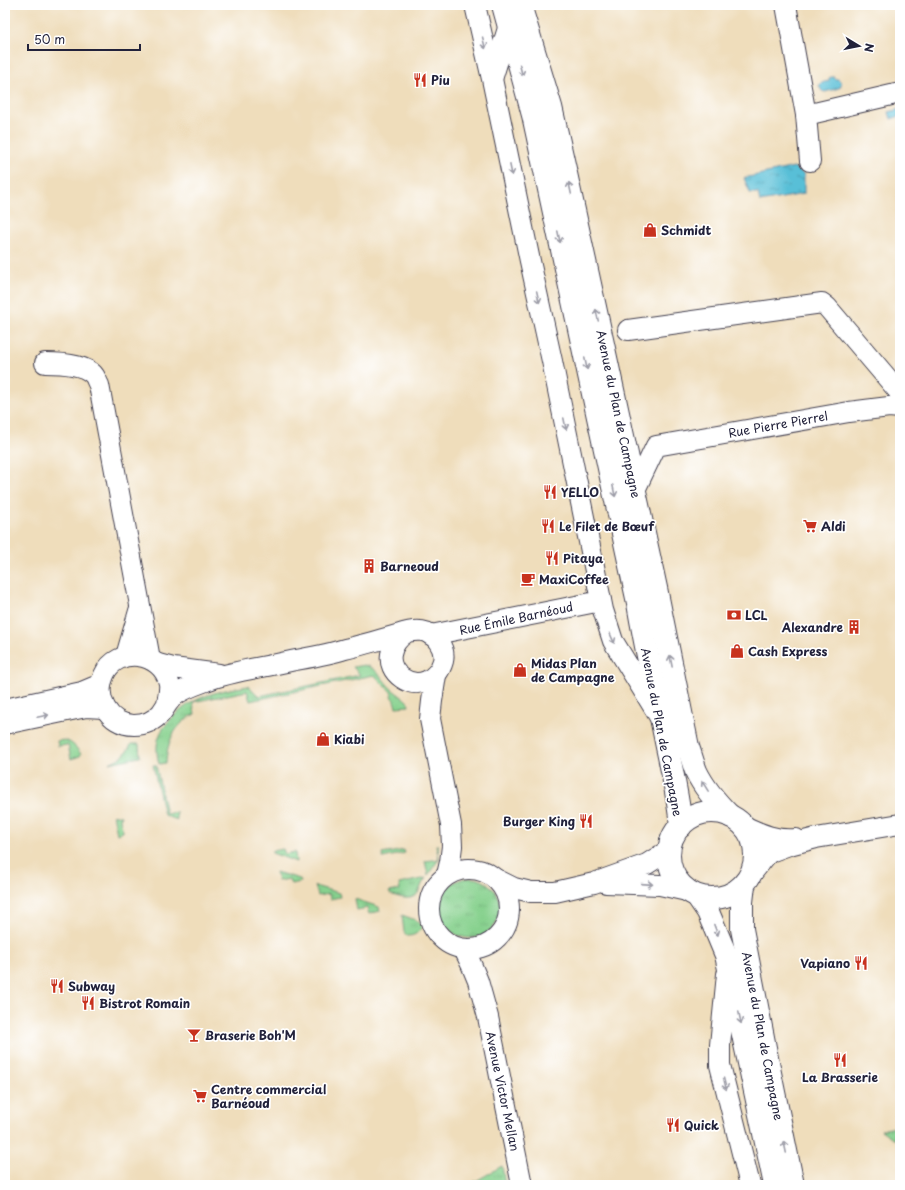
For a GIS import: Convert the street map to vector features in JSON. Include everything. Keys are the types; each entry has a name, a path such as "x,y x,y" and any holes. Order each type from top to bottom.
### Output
{"main road":[{"name":"Avenue du Plan de Campagne","path":"520,5 555,123 635,490 688,747 696,771 704,785 717,803 737,821"},
{"name":"Avenue du Plan de Campagne","path":"506,15 533,115 675,782 681,826"},
{"path":"709,812 720,813 737,821 750,834 756,852 755,862 748,879 736,892 717,899 707,899 692,894 679,883 672,873 669,861 670,850 675,834 689,819 699,814 709,812"},
{"name":"Avenue du Plan de Campagne","path":"748,879 742,902 742,929 793,1185"},
{"name":"Avenue du Plan de Campagne","path":"692,894 708,912 714,924 728,966 775,1185"}],"street":[{"path":"475,5 556,378 601,601 613,641 661,719"},
{"path":"786,5 806,115 810,161"},
{"path":"492,79 506,15"},
{"path":"806,115 900,93"},
{"path":"628,330 822,303 900,393"},
{"path":"45,363 59,363 82,367 93,374 99,386 140,607 154,662 165,673 168,683 169,693 167,704"},
{"name":"Rue Pierre Pierrel","path":"635,490 656,446 848,412 888,407 900,408"},
{"name":"Rue Émile Barnéoud","path":"432,635 601,601"},
{"path":"126,656 140,607"},
{"path":"223,674 173,668 140,656 126,656 111,665 104,673 100,694 104,708 115,719 133,725 143,724 153,720 161,713 174,696 183,690 223,674 344,650 407,632 415,630 424,631 432,635 438,641 442,649 443,658 441,667 436,675 430,680 423,682 409,682 402,679 393,667 391,652 394,644 407,632"},
{"path":"344,650 365,654 383,660 393,667"},
{"path":"436,675 430,719 451,825 452,846 447,875"},
{"path":"409,682 430,719"},
{"path":"5,709 82,692 101,684"},
{"path":"5,724 86,707 104,708"},
{"path":"737,821 760,834 787,840 816,838 900,824"},
{"path":"451,825 466,854 478,869"},
{"path":"748,879 764,857 776,849 816,838"},
{"path":"508,917 532,901 548,893 594,883 647,864 670,850"},
{"path":"498,880 505,891 509,904 508,917 504,929 496,939 485,946 475,949 464,949 453,946 443,940 430,922 428,911 429,902 431,894 440,880 457,870 467,868 478,869 514,888 531,892 548,893"},
{"path":"594,883 660,885 692,894"},
{"name":"Avenue Victor Mellan","path":"483,998 482,972 485,946"},
{"name":"Avenue Victor Mellan","path":"464,949 475,972 483,998 522,1185"},
{"path":"728,966 720,1045 720,1066 750,1185"}],"green space":[{"path":"364,665 373,669 393,690 408,702 409,706 396,707 391,692 374,675 250,701 247,691 194,702 206,696 226,690 248,686 259,696 360,675 353,667"},
{"path":"193,702 195,714 177,728 170,740 166,763 159,764 157,746 159,737 161,731 179,711"},
{"path":"64,740 72,743 76,747 81,754 80,756 71,759 68,745 58,746 57,741"},
{"path":"131,744 139,744 140,757 109,763 122,756"},
{"path":"153,765 156,765 166,814 176,812 177,820 164,815"},
{"path":"113,814 121,816 120,819 123,832 117,834"},
{"path":"436,845 438,845 439,859"},
{"path":"283,849 285,854 295,852 296,862 272,853 272,851"},
{"path":"404,850 405,853 383,858 382,854"},
{"path":"439,859 428,875 425,861"},
{"path":"276,872 300,879 301,882 291,884 289,879 278,881"},
{"path":"426,878 415,896 409,898 401,897 390,894 389,892 400,890 399,884"},
{"path":"470,878 482,880 495,891 498,896 500,908 498,920 487,933 482,936 470,938 458,936 445,925 442,920 440,908 442,896 453,883 458,880"},
{"path":"315,886 339,893 340,897 330,899 329,894 318,896"},
{"path":"355,899 379,907 380,911 369,914 367,908 357,910"},
{"path":"402,915 418,921 422,927 418,932 414,935 407,936 404,932"},
{"path":"900,1126 900,1143 881,1130"},
{"path":"502,1166 505,1185 469,1185"}],"water":[{"path":"834,77 840,81 840,87 825,92 822,91 819,86 823,82 829,81 829,78"},
{"path":"900,109 900,116 891,119 889,112"},
{"path":"794,167 804,174 804,194 760,202 758,193 750,193 744,178"}],"place":[{"name":"Piu","path":"420,80"},
{"name":"Schmidt","path":"650,230"},
{"name":"YELLO","path":"550,492"},
{"name":"Le Filet de Bœuf","path":"548,526"},
{"name":"Aldi","path":"810,526"},
{"name":"Pitaya","path":"552,558"},
{"name":"Barneoud","path":"369,566"},
{"name":"MaxiCoffee","path":"528,579"},
{"name":"LCL","path":"734,615"},
{"name":"Alexandre","path":"854,627"},
{"name":"Cash Express","path":"737,651"},
{"name":"Midas Plan de Campagne","path":"520,670"},
{"name":"Kiabi","path":"323,739"},
{"name":"Burger King","path":"586,821"},
{"name":"Vapiano","path":"861,963"},
{"name":"Subway","path":"57,986"},
{"name":"Bistrot Romain","path":"88,1003"},
{"name":"Braserie Boh'M","path":"194,1035"},
{"name":"La Brasserie","path":"840,1060"},
{"name":"Centre commercial Barnéoud","path":"200,1096"},
{"name":"Quick","path":"673,1125"}]}
